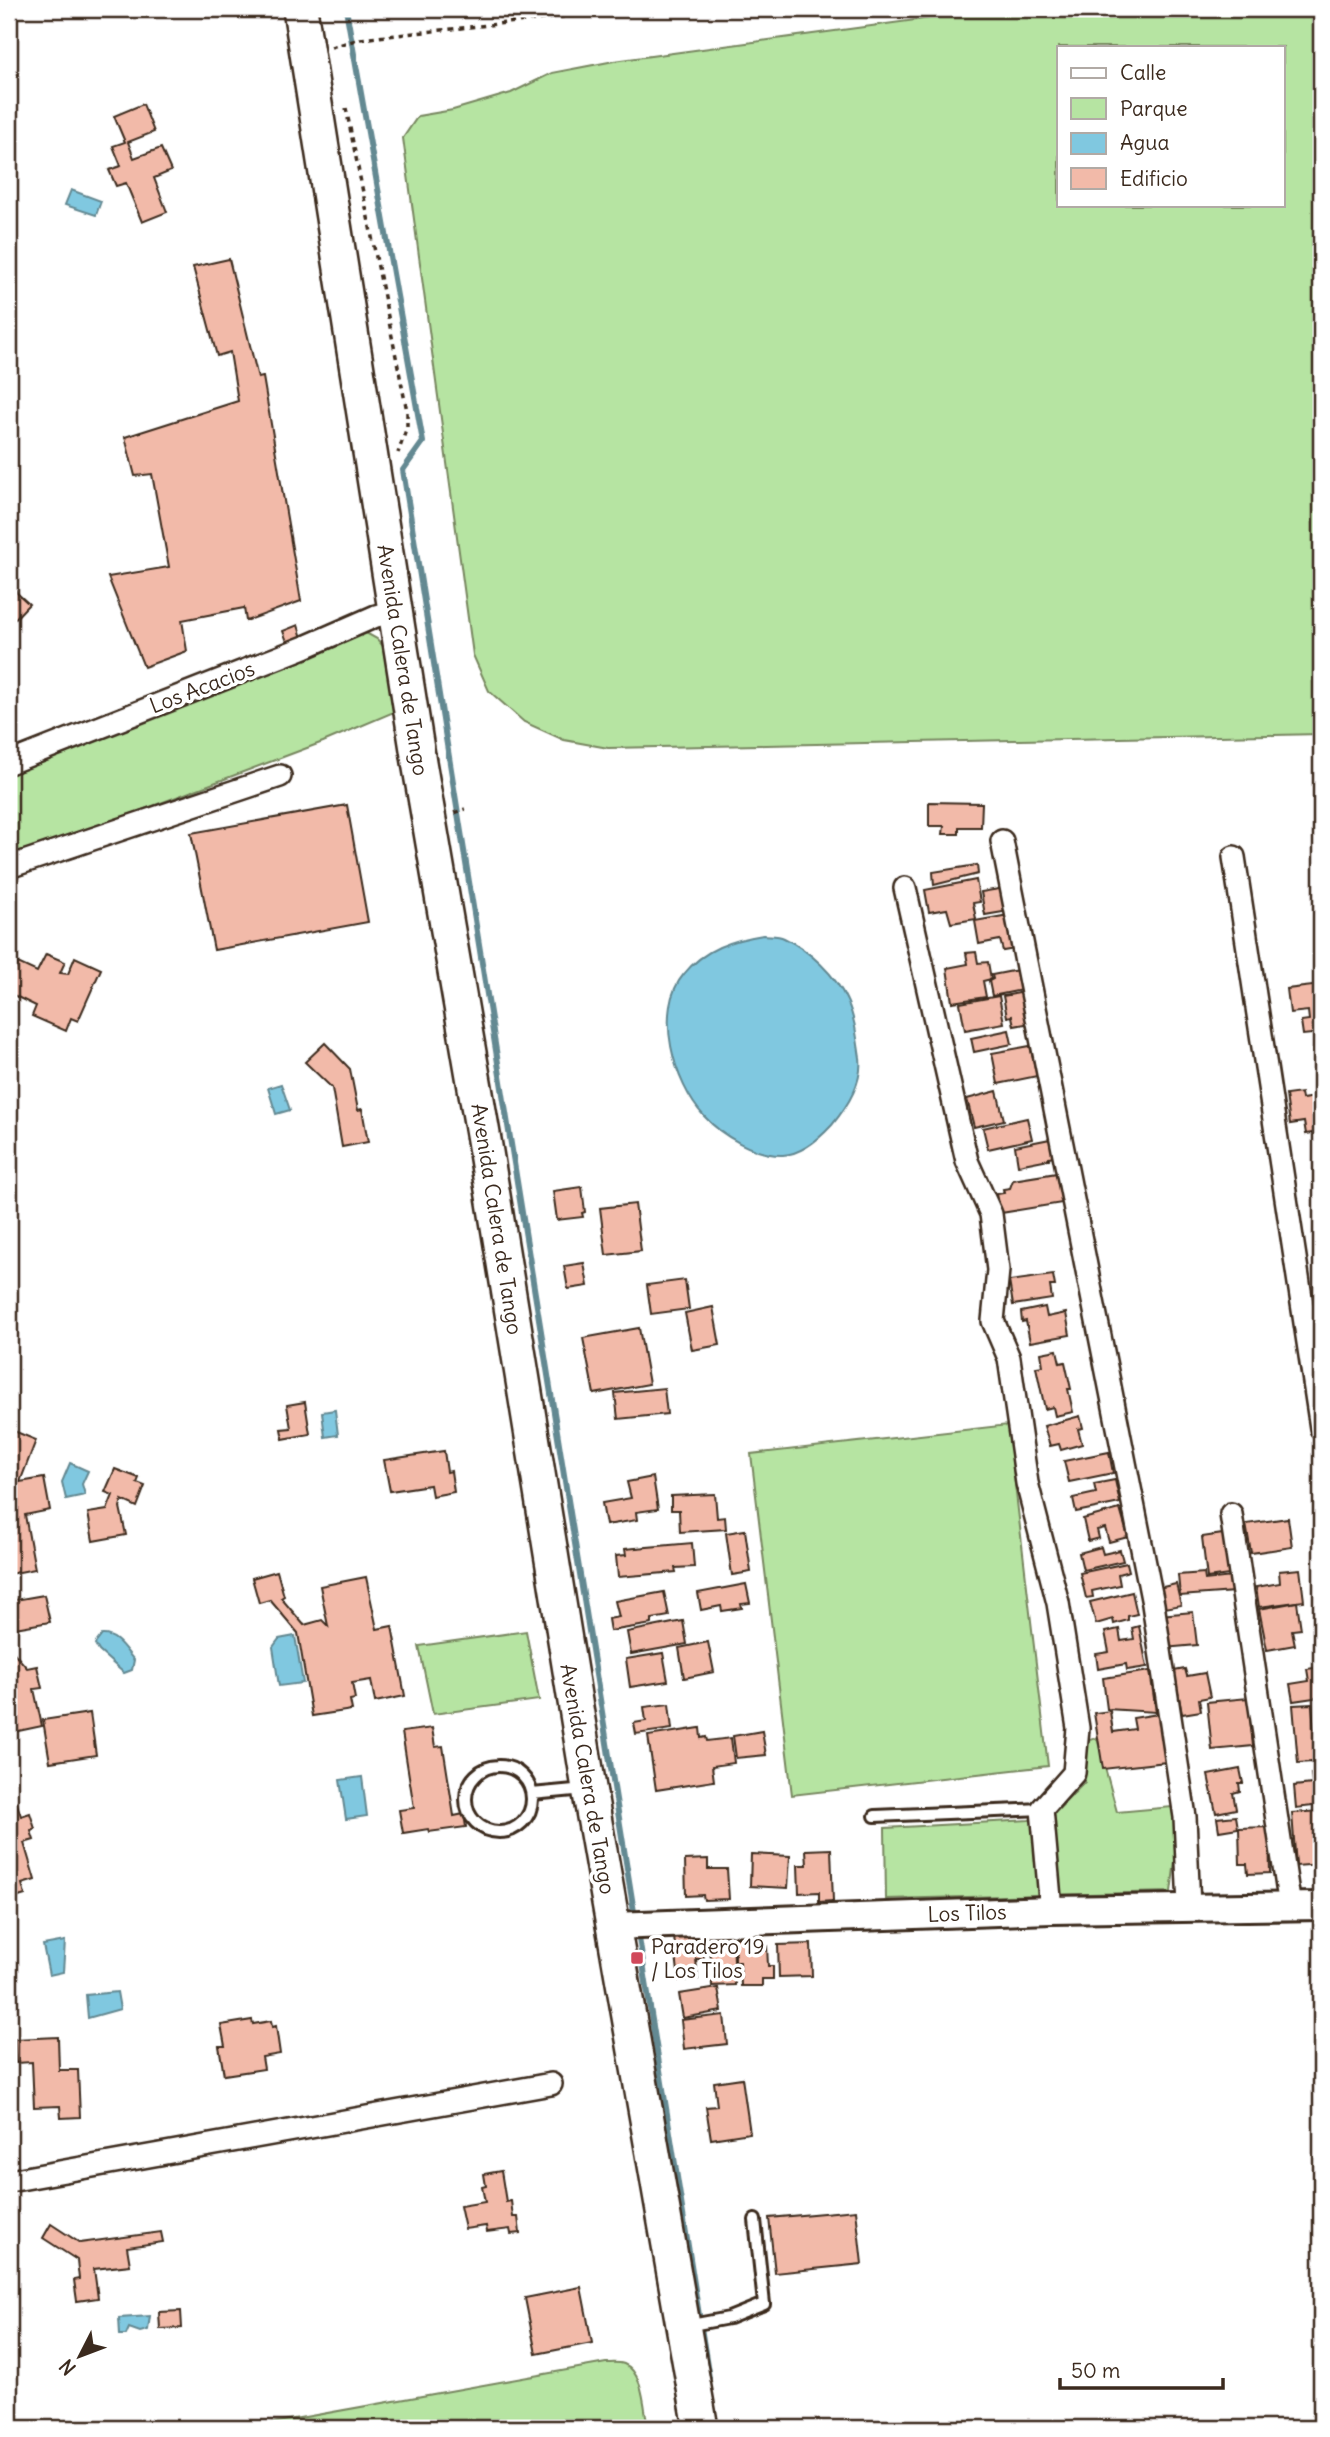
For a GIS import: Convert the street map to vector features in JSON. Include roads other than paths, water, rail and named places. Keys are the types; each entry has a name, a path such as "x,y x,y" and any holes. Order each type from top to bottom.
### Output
{"main road":[{"name":"Avenida Calera de Tango","path":"300,9 419,762 486,1153 589,1788 632,1925 693,2325 701,2428"}],"street":[{"name":"Los Acacios","path":"9,763 305,647 376,616 395,611"},
{"path":"9,867 280,776"},
{"path":"1002,841 1153,1604 1185,1817 1189,1907"},
{"path":"1234,857 1321,1428"},
{"path":"905,888 967,1161 991,1214 998,1270 993,1321 1009,1358 1027,1483 1058,1603 1078,1728 1074,1773 1042,1809 1051,1910"},
{"path":"1231,1514 1290,1906"},
{"name":"Los Tilos","path":"632,1925 1051,1910 1321,1906"},
{"path":"9,2181 551,2084"}],"lane":[{"path":"494,1766 509,1768 519,1773 528,1783 532,1794 530,1811 524,1821 513,1829 502,1832 483,1828 474,1821 466,1798 470,1784 483,1770 494,1766"},
{"path":"532,1794 589,1788"},
{"path":"875,1816 1042,1809"},
{"path":"693,2325 729,2318 764,2304 755,2220"}],"water":[{"path":"71,190 101,201 96,215 65,205"},
{"path":"763,935 782,937 793,943 821,964 836,982 852,1014 860,1058 856,1085 838,1118 810,1144 797,1152 783,1155 762,1152 740,1143 720,1131 704,1116 693,1102 676,1066 669,1026 675,989 692,965 719,947"},
{"path":"281,1084 290,1110 276,1114 268,1088"},
{"path":"335,1410 338,1435 325,1437 322,1412"},
{"path":"70,1463 88,1471 82,1484 85,1495 66,1499 62,1482"},
{"path":"102,1635 112,1637 124,1647 134,1660 132,1670 124,1673 99,1651 95,1644"},
{"path":"295,1636 303,1683 279,1686 273,1647 279,1639"},
{"path":"362,1777 367,1816 346,1819 340,1780"},
{"path":"65,1941 63,1972 49,1975 43,1945"},
{"path":"117,1992 120,2009 88,2018 86,1995"},
{"path":"150,2316 148,2330 140,2332 129,2328 126,2335 120,2335 119,2318"}],"waterway":[{"path":"346,9 423,442 403,470 635,1918"},
{"path":"638,1932 709,2378"}],"place":[{"name":"Paradero 19 / Los Tilos","path":"637,1958"}]}
